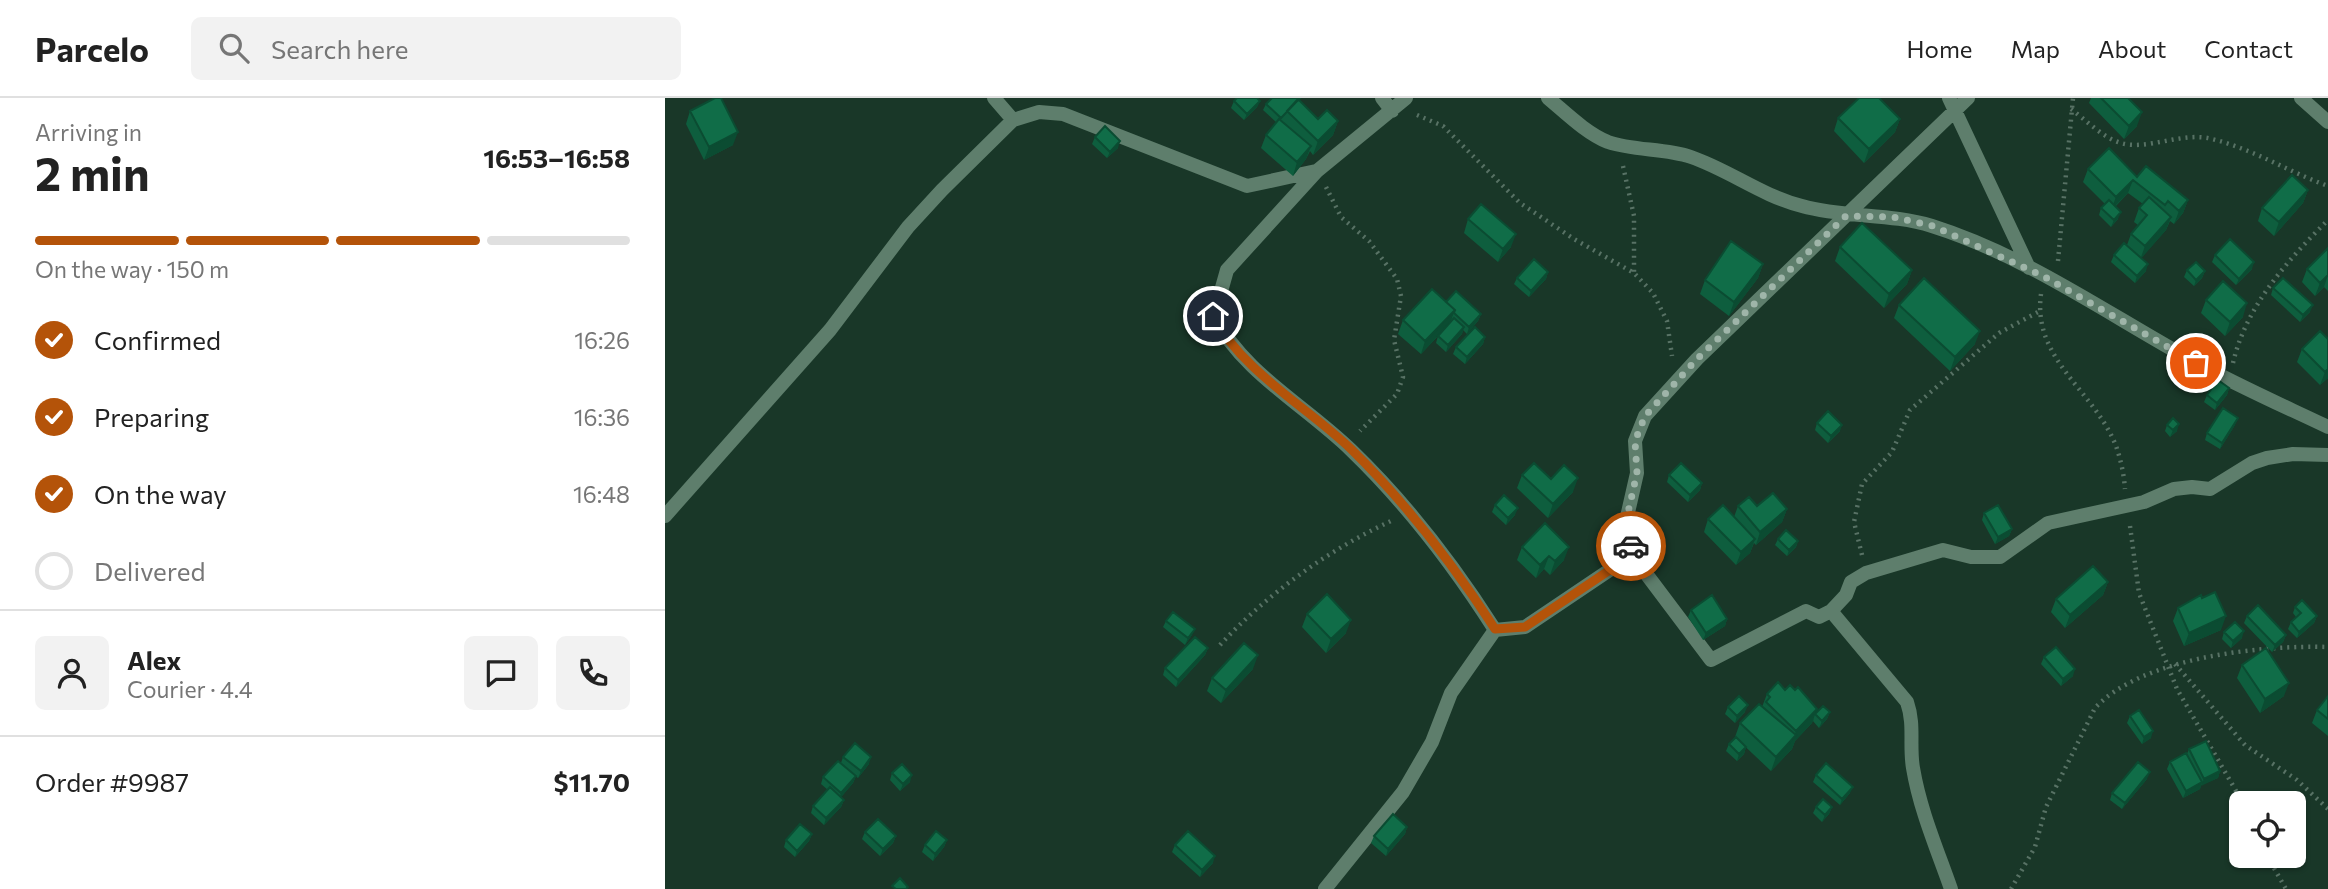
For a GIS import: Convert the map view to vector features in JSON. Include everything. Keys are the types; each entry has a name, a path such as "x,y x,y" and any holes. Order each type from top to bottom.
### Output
{"street":[{"path":"994,98 1013,120"},
{"path":"1382,98 1400,104"},
{"path":"1548,98 1580,125 1608,142 1690,157 1763,192 1801,206 1846,216 1893,217 1933,226 2029,268 2229,379 2328,427"},
{"path":"1968,98 1952,104 1846,216 1673,385 1645,416 1635,441 1637,473 1627,517 1632,555 1711,660 1806,611 1819,617 1831,611 1846,595 1851,582 1866,573 1943,550 1971,557 2000,557 2048,523 2144,502 2174,489 2210,489 2252,463 2267,458 2293,454 2328,455"},
{"path":"2301,98 2328,122"},
{"path":"1400,104 1317,171 1227,270 1213,316 1227,342 1350,448 1411,512 1462,578 1495,629"},
{"path":"1952,104 2029,268"},
{"path":"665,516 830,330 908,227 1013,120 1039,112 1063,114 1247,186 1317,171"},
{"path":"1495,629 1525,627 1632,555"},
{"path":"1831,611 1907,702 1913,718 1912,763 1920,803 1951,889"},
{"path":"1325,889 1403,792 1432,741 1451,693 1495,629"}],"path":[{"path":"2073,98 2050,279 2038,312 2044,339 2060,367 2093,408 2116,445 2139,593 2173,665 2245,745 2297,780 2328,808"},
{"path":"1400,104 1420,117 1443,126 1520,203 1574,239 1634,273 1653,293 1667,321 1673,385"},
{"path":"2071,109 2119,143 2135,145 2165,139 2209,138 2247,149 2290,172 2328,186"},
{"path":"1608,142 1622,162 1634,216 1634,273"},
{"path":"1317,171 1341,217 1369,241 1397,279 1401,296 1394,340 1403,377 1397,394 1368,422 1350,448"},
{"path":"2229,379 2238,338 2249,314 2276,278 2328,220"},
{"path":"1866,573 1854,522 1862,484 1892,452 1910,410 1999,333 2038,312"},
{"path":"1220,645 1290,582 1356,538 1411,512"},
{"path":"2011,889 2035,847 2046,807 2095,708 2117,689 2173,665 2259,649 2328,647"},
{"path":"2173,665 2176,689 2236,791"},
{"path":"2274,868 2285,889"}],"building":[{"path":"715,98 721,98 738,132 709,147 690,111"},
{"path":"1237,98 1257,98 1260,101 1247,114 1234,101"},
{"path":"1272,98 1300,98 1281,118 1266,104"},
{"path":"1859,98 1879,98 1900,119 1869,149 1838,118"},
{"path":"2101,98 2128,98 2142,112 2129,126"},
{"path":"1298,99 1318,119 1327,110 1338,121 1318,141 1287,111"},
{"path":"1279,119 1311,146 1297,162 1266,135"},
{"path":"1105,126 1120,141 1110,152 1095,137"},
{"path":"2109,148 2137,177 2146,166 2188,200 2179,211 2168,201 2165,205 2133,180 2116,197 2088,169"},
{"path":"2292,175 2308,190 2279,222 2262,208"},
{"path":"2149,197 2171,217 2145,246 2131,234 2147,215 2139,208"},
{"path":"2109,200 2121,212 2114,220 2101,208"},
{"path":"1481,204 1516,234 1503,249 1468,219"},
{"path":"1862,223 1912,270 1889,294 1840,247"},
{"path":"2230,239 2254,262 2239,279 2215,255"},
{"path":"1731,241 1763,264 1734,302 1705,280"},
{"path":"2124,243 2148,264 2137,276 2114,255"},
{"path":"2328,248 2328,275 2320,283 2307,269"},
{"path":"1534,259 1548,272 1531,291 1517,278"},
{"path":"2196,262 2205,271 2196,280 2187,270"},
{"path":"1924,278 1980,331 1955,357 1899,305"},
{"path":"2283,278 2313,305 2303,315 2273,288"},
{"path":"2223,281 2247,303 2230,322 2206,300"},
{"path":"1432,289 1455,310 1425,341 1403,320"},
{"path":"1456,291 1481,314 1469,327 1446,302"},
{"path":"1454,318 1464,327 1448,345 1438,336"},
{"path":"1475,327 1485,337 1467,357 1456,347"},
{"path":"2320,331 2328,339 2328,369 2325,372 2302,349"},
{"path":"2218,380 2229,388 2217,403 2207,395"},
{"path":"2223,408 2238,418 2222,443 2207,433"},
{"path":"1828,411 1842,425 1831,436 1817,423"},
{"path":"2173,418 2179,424 2173,430 2167,425"},
{"path":"1534,463 1551,479 1564,465 1578,478 1553,504 1522,475"},
{"path":"1681,463 1702,483 1690,495 1669,475"},
{"path":"1773,493 1787,509 1760,532 1738,506 1749,497 1757,506"},
{"path":"1504,495 1518,508 1508,518 1495,505"},
{"path":"1723,505 1755,539 1741,552 1708,519"},
{"path":"1998,505 2012,529 1998,537 1984,513"},
{"path":"1545,523 1569,547 1555,561 1549,556 1540,565 1522,547"},
{"path":"1786,530 1798,541 1789,550 1778,539"},
{"path":"2093,566 2108,582 2070,615 2056,599"},
{"path":"2215,592 2226,616 2189,633 2178,608 2201,595 2202,598"},
{"path":"1327,594 1351,620 1331,639 1307,614"},
{"path":"1712,595 1727,619 1706,633 1691,610"},
{"path":"2302,600 2317,616 2299,632 2291,622 2301,613 2295,607"},
{"path":"2258,605 2286,635 2275,645 2247,616"},
{"path":"1173,612 1195,629 1188,638 1166,621"},
{"path":"2235,622 2244,631 2233,641 2224,632"},
{"path":"1195,637 1208,648 1178,680 1165,668"},
{"path":"1244,643 1258,655 1226,690 1212,678"},
{"path":"2056,647 2075,669 2063,679 2044,657"},
{"path":"2266,648 2289,683 2265,699 2242,665"},
{"path":"1778,682 1785,690 1790,685 1795,690 1798,687 1817,709 1796,731 1766,702 1770,697 1767,694"},
{"path":"1739,696 1748,705 1737,716 1728,707"},
{"path":"2328,696 2328,719 2317,710"},
{"path":"1759,704 1796,735 1776,757 1740,723"},
{"path":"1823,706 1830,712 1822,721 1815,714"},
{"path":"2139,710 2153,731 2144,737 2130,716"},
{"path":"1736,737 1746,747 1739,754 1729,744"},
{"path":"2206,741 2220,771 2204,779 2189,749"},
{"path":"855,743 871,757 861,771 843,757"},
{"path":"2186,753 2202,782 2186,791 2170,762"},
{"path":"838,761 856,776 841,793 823,777"},
{"path":"2138,762 2150,772 2125,803 2112,793"},
{"path":"1826,763 1853,787 1842,799 1816,775"},
{"path":"902,764 912,775 903,784 892,773"},
{"path":"830,787 844,800 826,818 813,806"},
{"path":"1823,799 1832,807 1825,815 1816,807"},
{"path":"1393,814 1407,827 1388,849 1374,836"},
{"path":"878,819 896,836 883,849 865,832"},
{"path":"800,824 812,834 797,851 786,840"},
{"path":"936,831 947,840 935,854 925,845"},
{"path":"1188,831 1215,856 1202,870 1175,845"},
{"path":"900,878 908,887 906,889 892,886"}],"way so far":[{"path":"1631,546 1627,517 1637,473 1635,441 1645,416 1697,359 1846,216 1893,217 1933,226 2029,268 2105,308 2196,363"}],"route":[{"path":"1213,316 1227,342 1350,448 1411,512 1462,578 1495,629 1525,627 1632,555 1631,546"}]}
